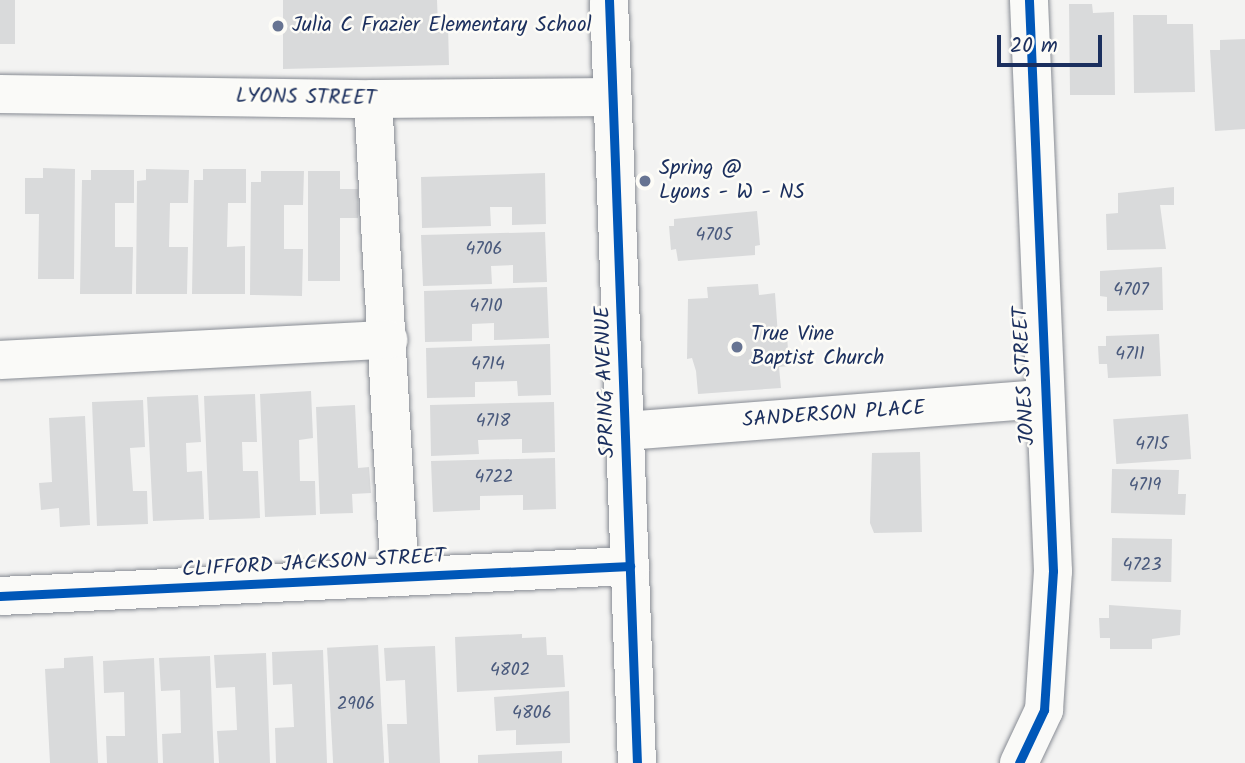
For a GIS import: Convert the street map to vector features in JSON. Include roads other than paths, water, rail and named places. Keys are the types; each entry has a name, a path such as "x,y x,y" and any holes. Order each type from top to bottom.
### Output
{"street":[{"name":"SPRING AVENUE","path":"609,0 637,763"},
{"name":"JONES STREET","path":"1024,755 1044,710 1053,571 1042,399 1029,0"},
{"name":"LYONS STREET","path":"0,94 373,99 612,97"},
{"path":"373,99 400,577"},
{"path":"0,360 388,340"},
{"name":"SANDERSON PLACE","path":"625,431 1042,399"},
{"name":"CLIFFORD JACKSON STREET","path":"0,596 630,566"}],"place":[{"name":"Julia C Frazier Elementary School","path":"278,26"},
{"name":"Spring @ Lyons - W - NS","path":"645,181"},
{"name":"True Vine Baptist Church","path":"737,347"}]}
